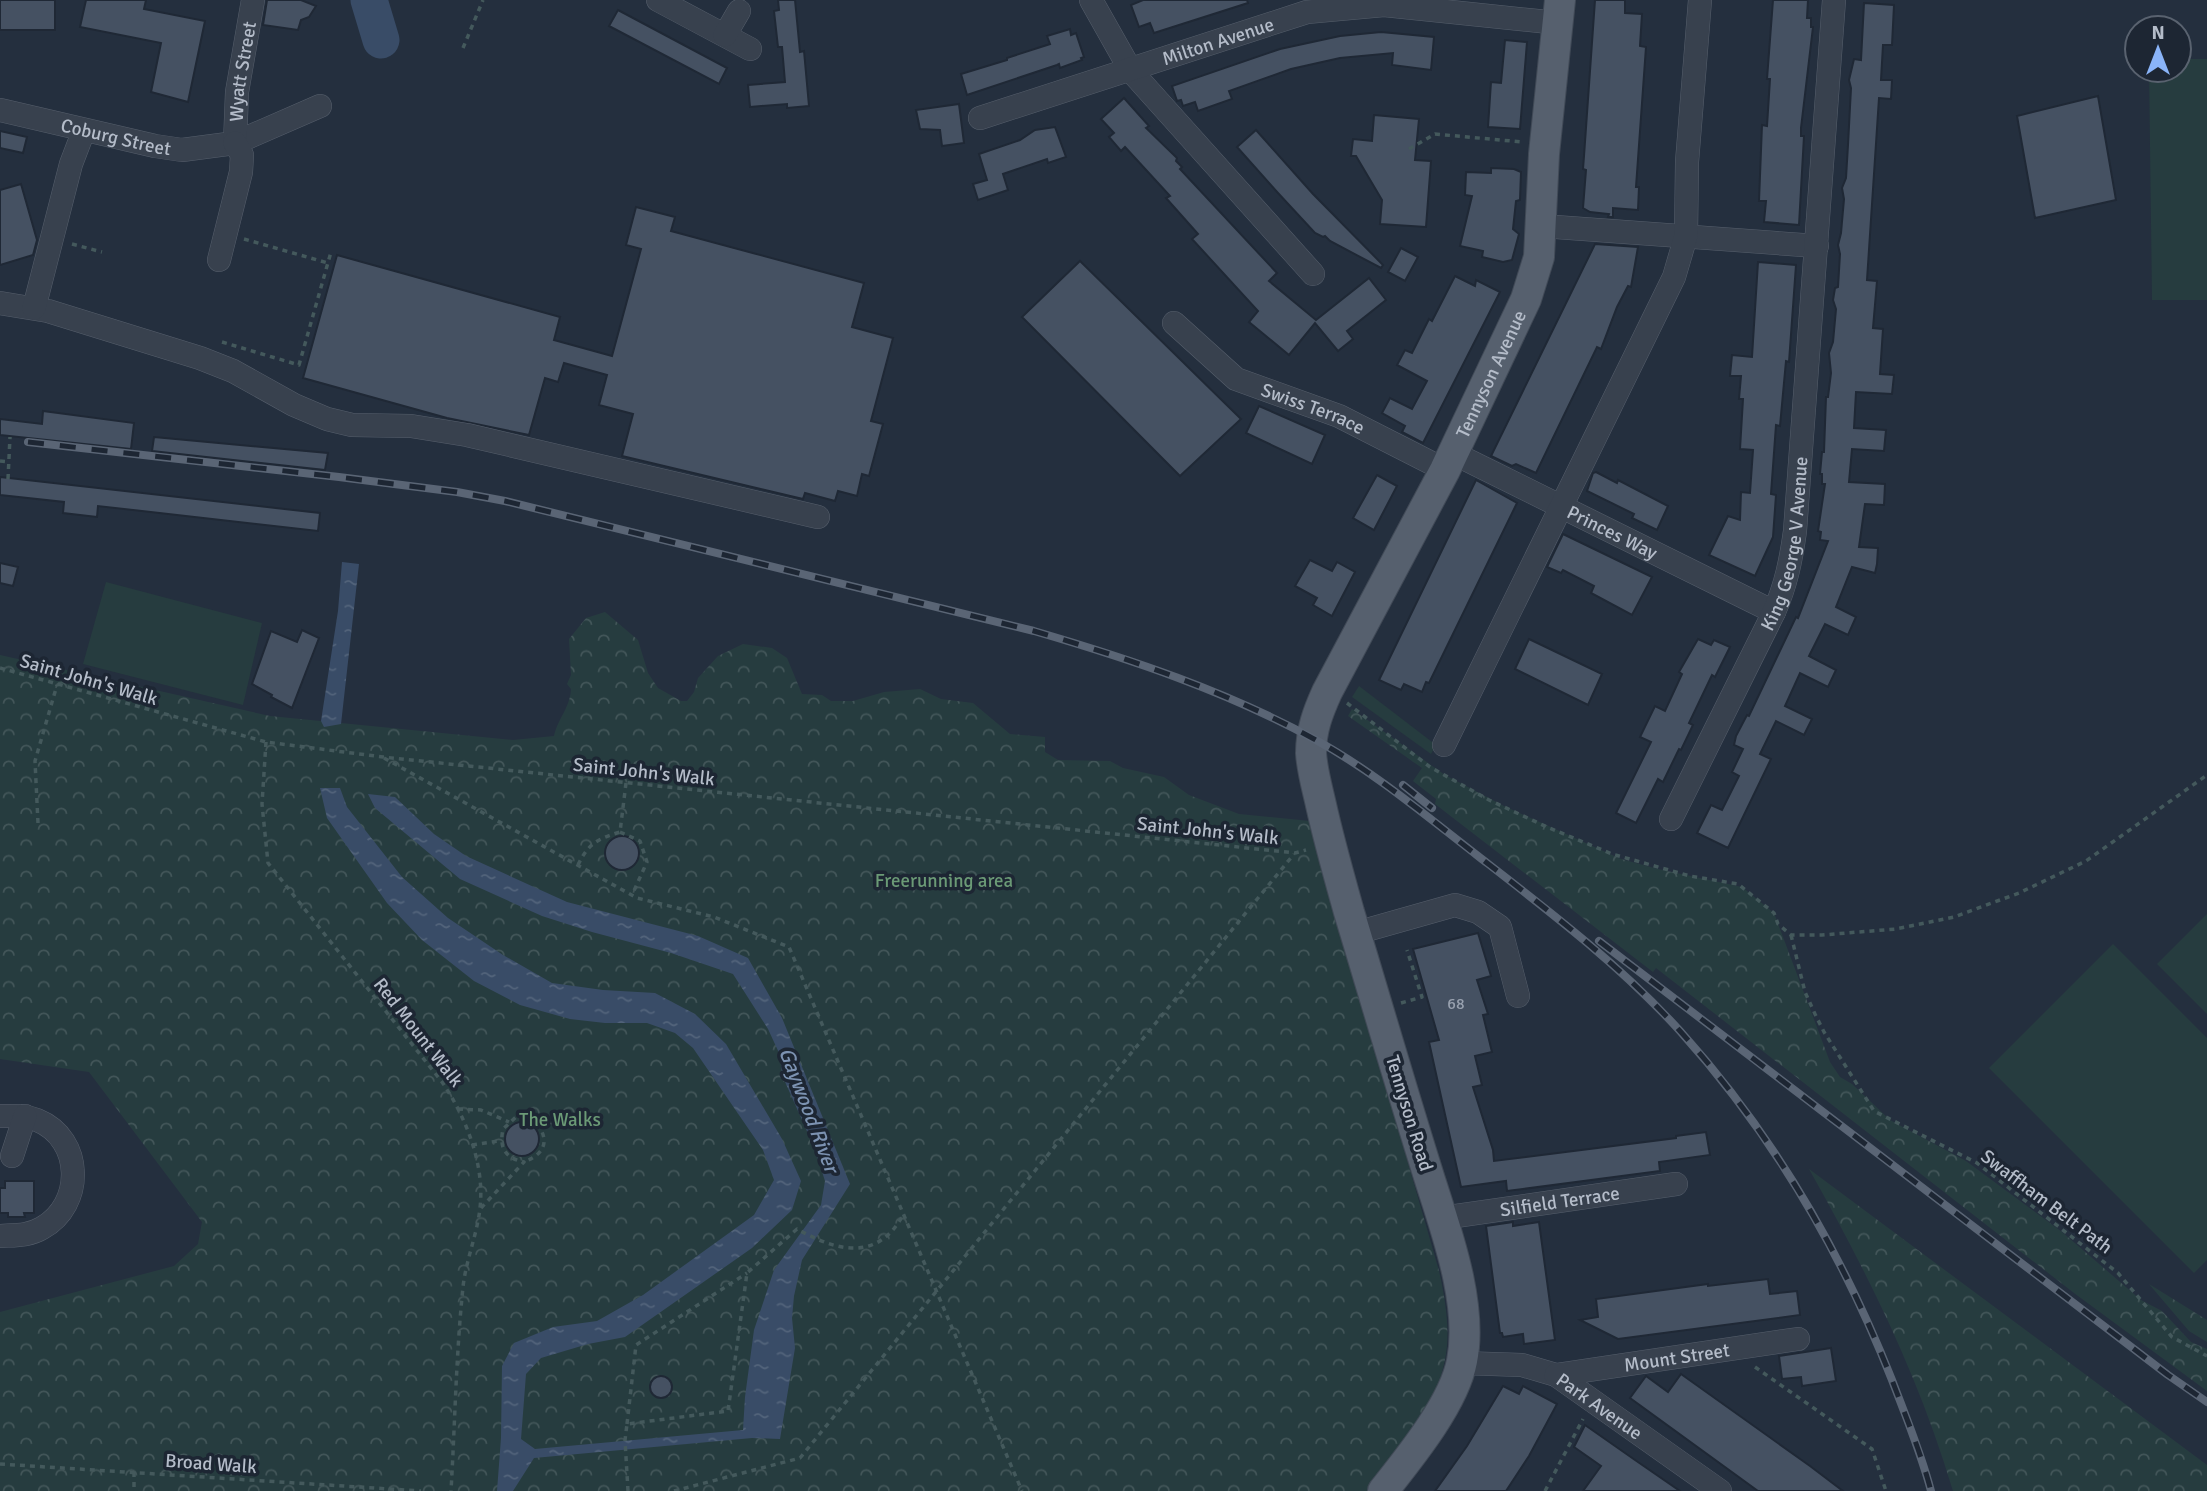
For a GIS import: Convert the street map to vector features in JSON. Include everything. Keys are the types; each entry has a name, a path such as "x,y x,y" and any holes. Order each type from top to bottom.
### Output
{"main road":[{"name":"Tennyson Avenue","path":"1316,718 1327,692 1449,462 1526,299 1539,257 1545,144 1559,11"},
{"name":"Tennyson Road","path":"1316,718 1312,738 1312,768 1329,844 1443,1218 1464,1320 1462,1363 1429,1431 1383,1491"}],"street":[{"name":"Wyatt Street","path":"219,260 241,172 242,155 234,142 237,92 253,0"},
{"path":"658,0 750,49"},
{"name":"Milton Avenue","path":"1091,0 1131,71 1313,274"},
{"path":"1444,745 1674,278 1686,236 1686,162 1700,0"},
{"name":"King George V Avenue","path":"1671,819 1774,612 1791,566 1835,0"},
{"name":"Milton Avenue","path":"980,118 1307,12 1384,5 1559,11"},
{"path":"725,35 739,10"},
{"name":"Coburg Street","path":"0,110 182,150 234,142 320,106"},
{"path":"34,308 71,164 84,130"},
{"path":"1542,226 1817,246"},
{"path":"0,303 34,308 200,358 233,371 294,405 327,419 352,425 411,426 467,435 818,517"},
{"name":"Swiss Terrace","path":"1179,336 1236,379 1339,416 1449,462"},
{"name":"Princes Way","path":"1449,462 1561,507 1774,612"},
{"path":"1356,933 1455,905 1478,912 1500,927 1518,996"},
{"path":"0,1116 25,1116 42,1122 62,1141 72,1164 73,1187 64,1208 47,1225 31,1233 0,1236"},
{"path":"12,1156 25,1116"},
{"name":"Silfield Terrace","path":"1443,1218 1676,1184"},
{"name":"Mount Street","path":"1556,1375 1798,1339"},
{"name":"Park Avenue","path":"1462,1363 1522,1365 1556,1375 1720,1491"}],"path":[{"path":"463,48 483,0"},
{"path":"1409,149 1435,134 1545,144"},
{"path":"225,234 328,263"},
{"path":"68,255 71,243 102,252"},
{"path":"213,339 299,365 331,252"},
{"path":"8,480 10,437"},
{"path":"0,461 9,462"},
{"name":"Saint John's Walk","path":"0,668 266,742 383,757 1294,853 936,1291"},
{"path":"38,823 35,761 57,685"},
{"path":"1341,698 1419,761 1489,800 1612,854 1690,876 1738,884 1774,913 1778,924 1791,935 1896,929 1954,917 2019,893 2086,861 2207,775"},
{"name":"Red Mount Walk","path":"266,742 262,804 268,863 442,1082 458,1109 472,1145 480,1178 480,1210 464,1285 451,1491"},
{"path":"383,757 632,895 714,916 789,947 1022,1491"},
{"path":"620,832 626,783"},
{"path":"577,866 586,849 603,837 620,832 640,841 647,862 632,895"},
{"name":"Swaffham Belt Path","path":"1791,935 1805,992 1815,1014 1874,1111 1977,1163 2118,1273 2172,1337 2207,1356"},
{"path":"1379,1010 1422,997 1407,950"},
{"path":"458,1109 481,1110 509,1122"},
{"path":"480,1210 524,1162 543,1150 545,1137 539,1125 531,1117 516,1117 503,1129 502,1141 505,1154 524,1162"},
{"path":"472,1145 502,1141"},
{"path":"628,1491 625,1440 635,1345 747,1273 797,1229 821,1242 845,1249 870,1245 890,1234 904,1214"},
{"path":"627,1424 727,1411 747,1273"},
{"path":"674,1491 800,1458 936,1291"},
{"path":"1734,1349 1751,1364 1872,1449 1886,1491"},
{"path":"1545,1491 1592,1402"},
{"name":"Broad Walk","path":"0,1464 421,1491"},
{"path":"134,1472 134,1491"}],"green space":[{"path":"2193,59 2207,59 2207,300 2152,300 2149,84 2193,84"},
{"path":"106,582 262,623 243,705 83,664"},
{"name":"The Walks","path":"605,612 638,640 648,673 658,688 681,701 687,701 694,692 698,678 718,656 743,644 772,648 787,658 802,694 822,695 831,701 853,701 884,692 920,689 941,699 973,703 1010,734 1045,737 1045,752 1058,760 1110,761 1123,768 1164,777 1189,795 1239,814 1310,821 1439,1271 1447,1321 1445,1362 1439,1381 1418,1421 1367,1491 0,1491 0,1312 174,1266 198,1244 202,1222 89,1072 0,1059 0,655 270,716 513,740 554,736 570,696 571,689 567,684 571,675 569,639 586,618"},
{"path":"1359,686 1436,745 1431,754 1352,697"},
{"path":"1352,709 1445,775 1504,806 1621,859 1742,887 1774,913 1830,1062 1840,1077 1852,1084 1890,1120 1966,1161 2062,1232 2141,1300 2162,1311 2191,1342 2207,1349 2207,1391 2074,1293 1656,968 1653,972 1435,804 1436,799 1413,781 1422,768 1348,716"},
{"path":"2207,914 2207,1014 2157,964"},
{"path":"2113,944 2207,1038 2207,1260 2194,1273 1989,1068"},
{"path":"1809,1169 2207,1465 2207,1491 1953,1491 1908,1365 1871,1286"},
{"path":"2149,1284 2207,1320 2207,1342 2189,1331"}],"water":[{"path":"342,562 359,564 341,724 324,727 321,721 338,611"},
{"path":"320,788 340,788 347,807 402,877 448,918 503,955 552,983 655,993 695,1014 726,1044 782,1139 801,1181 792,1210 752,1248 625,1337 588,1344 541,1358 526,1374 521,1439 535,1449 743,1430 754,1330 774,1270 821,1205 825,1181 814,1147 782,1075 780,1055 768,1029 733,974 542,916 460,879 375,808 368,794 395,797 434,834 466,856 567,902 698,936 748,958 782,1018 850,1184 802,1260 792,1318 795,1348 780,1439 752,1438 534,1458 513,1491 497,1491 502,1366 514,1343 553,1327 597,1321 643,1295 754,1215 774,1180 763,1150 693,1048 675,1033 647,1023 605,1023 570,1019 520,1005 474,981 422,940 387,903 327,818"}],"building":[{"path":"0,0 55,0 55,30 0,30"},
{"path":"86,0 146,0 144,9 205,21 188,102 151,92 161,43 80,27"},
{"path":"267,0 301,0 316,6 309,17 301,20 298,30 263,25"},
{"path":"778,0 795,0 800,52 804,51 809,106 787,108 787,104 750,107 748,85 785,82 782,47 778,47 774,11 779,10"},
{"path":"1143,0 1247,0 1248,3 1154,33 1150,23 1139,27 1131,5"},
{"path":"1595,0 1625,0 1625,13 1642,14 1640,46 1646,47 1636,187 1639,187 1638,210 1613,208 1613,217 1583,208 1586,170 1583,169"},
{"path":"1773,0 1808,0 1807,18 1811,18 1813,27 1801,128 1801,136 1804,136 1799,225 1764,222 1766,201 1759,201 1762,125 1767,126 1770,79 1767,79"},
{"path":"1864,3 1894,5 1892,45 1883,45 1881,80 1892,80 1891,99 1879,98 1867,280 1877,281 1873,328 1883,329 1880,374 1894,375 1892,394 1856,392 1854,428 1886,430 1884,451 1852,449 1849,482 1885,484 1884,505 1865,504 1859,547 1878,548 1877,564 1875,573 1852,567 1836,607 1856,617 1848,635 1825,624 1809,656 1836,670 1828,687 1800,673 1785,706 1812,719 1804,735 1776,721 1760,754 1771,759 1728,848 1697,833 1711,805 1722,810 1739,776 1732,772 1743,749 1734,745 1736,736 1747,715 1749,716 1796,617 1798,618 1828,541 1820,540 1821,532 1818,531 1825,484 1822,484 1820,474 1824,452 1826,397 1831,373 1829,353 1833,342 1836,309 1833,300 1835,288 1838,287 1838,245 1844,199 1842,188 1846,178 1848,145 1851,88 1849,80 1854,59 1861,60"},
{"path":"618,10 727,68 719,84 609,26"},
{"path":"1070,29 1071,35 1076,33 1084,57 1082,60 1060,68 1059,64 967,95 961,74 1050,44 1047,36"},
{"path":"1381,32 1434,37 1431,70 1392,65 1393,53 1340,58 1291,69 1229,91 1232,99 1198,111 1195,102 1183,106 1181,100 1177,101 1172,86 1280,49 1340,36"},
{"path":"1505,40 1527,42 1520,129 1488,127 1491,82 1501,83"},
{"path":"2098,96 2116,200 2035,218 2017,116"},
{"path":"1124,98 1149,126 1146,128 1177,158 1176,161 1182,167 1180,169 1277,273 1269,281 1316,320 1369,278 1386,300 1347,331 1353,339 1338,351 1315,323 1289,355 1249,322 1258,311 1192,239 1198,234 1166,198 1170,196 1125,147 1121,151 1109,137 1114,133 1101,119"},
{"path":"959,104 964,143 942,146 940,130 920,129 916,110"},
{"path":"1374,115 1419,119 1415,160 1431,161 1426,227 1380,224 1382,200 1356,156 1351,156 1353,139 1372,141"},
{"path":"1055,127 1066,157 1048,163 1047,159 1003,174 1008,190 978,200 973,184 987,180 979,154 1020,140 1035,130"},
{"path":"1256,130 1313,194 1383,265 1381,268 1315,233 1278,193 1237,147"},
{"path":"0,131 27,137 23,153 0,148"},
{"path":"1491,168 1521,172 1520,200 1516,201 1513,229 1519,234 1512,260 1503,262 1482,257 1483,251 1460,246 1472,196 1465,195 1466,172 1491,173"},
{"path":"21,184 37,240 33,255 0,265 0,190"},
{"path":"636,207 675,217 671,231 864,283 852,327 893,338 871,421 883,424 869,476 862,474 857,496 838,491 835,501 805,493 803,499 622,456 633,414 599,405 607,375 564,363 558,382 545,378 529,435 447,418 303,378 337,255 560,317 554,340 612,356 641,249 626,245"},
{"path":"1595,244 1638,247 1631,287 1628,286 1617,307 1601,349 1597,347 1536,473 1516,464 1512,466 1491,456"},
{"path":"1401,248 1418,257 1405,281 1388,272"},
{"path":"1080,261 1241,419 1180,476 1022,317"},
{"path":"1758,262 1796,265 1789,362 1786,361 1780,426 1776,425 1771,494 1776,495 1773,537 1755,576 1709,555 1728,516 1740,520 1741,492 1750,493 1753,450 1740,449 1743,399 1739,399 1741,376 1730,376 1732,355 1752,357"},
{"path":"1455,276 1475,286 1476,280 1500,292 1423,443 1402,432 1405,426 1382,413 1390,398 1412,409 1427,381 1397,365 1405,350 1412,353"},
{"path":"1259,406 1325,435 1312,464 1246,433"},
{"path":"43,411 134,423 131,449 0,435 0,419 42,424"},
{"path":"154,437 328,453 325,470 152,451"},
{"path":"1593,473 1617,483 1618,480 1668,506 1657,530 1632,518 1634,514 1587,491"},
{"path":"1377,475 1397,486 1374,530 1353,518"},
{"path":"0,477 320,513 318,531 98,506 97,517 63,513 64,502 0,495"},
{"path":"1476,480 1517,503 1429,683 1426,682 1422,692 1404,684 1401,690 1379,680"},
{"path":"1563,534 1652,577 1632,615 1591,593 1594,586 1563,570 1561,573 1547,567"},
{"path":"1310,560 1332,571 1337,562 1355,572 1332,616 1313,605 1317,598 1295,586"},
{"path":"0,563 18,567 13,586 0,583"},
{"path":"302,630 319,638 292,708 252,684 271,631 297,642"},
{"path":"1529,639 1602,674 1588,705 1515,669"},
{"path":"1698,639 1711,645 1714,640 1730,647 1715,677 1712,675 1689,723 1693,725 1681,750 1679,749 1663,782 1658,779 1636,823 1616,813 1651,742 1640,737 1655,706 1665,711 1682,674 1679,672"},
{"path":"622,836 634,841 639,853 634,865 622,870 610,865 605,853 610,841"},
{"path":"1478,933 1491,976 1477,980 1488,1014 1483,1015 1492,1052 1475,1056 1482,1085 1473,1087 1494,1161 1706,1132 1710,1155 1659,1162 1660,1171 1523,1189 1507,1191 1506,1181 1461,1187 1429,1042 1439,1040 1413,949"},
{"path":"522,1122 534,1127 539,1139 534,1151 522,1156 510,1151 505,1139 510,1127"},
{"path":"5,1181 34,1181 34,1213 24,1213 25,1217 8,1217 8,1213 0,1213 0,1188 5,1188"},
{"path":"1513,1222 1513,1226 1539,1222 1555,1340 1524,1344 1523,1334 1503,1337 1500,1333 1486,1226"},
{"path":"1768,1279 1770,1294 1797,1291 1800,1315 1618,1339 1580,1320 1598,1317 1596,1299"},
{"path":"1831,1348 1836,1381 1802,1386 1801,1377 1782,1379 1779,1356"},
{"path":"1681,1374 1843,1491 1758,1491 1630,1398 1646,1376 1668,1392"},
{"path":"661,1376 669,1379 672,1387 669,1395 661,1398 653,1395 650,1387 653,1379"},
{"path":"1503,1386 1519,1394 1523,1386 1557,1404 1529,1456 1506,1491 1435,1491 1467,1446"},
{"path":"1585,1425 1680,1491 1583,1491 1601,1466 1574,1447"}],"waterway":[{"name":"Gaywood River","path":"369,0 381,40"}],"railway":[{"path":"28,442 339,477 505,501 1034,631 1106,653 1212,691 1314,739 1398,794 1583,939 1657,1007 1713,1070 1745,1111 1802,1196 1851,1286 1892,1380 1931,1491"},
{"path":"1403,785 1432,808"},
{"path":"1599,941 2207,1402"}],"park label":[{"name":"Freerunning area","path":"944,880"}]}
